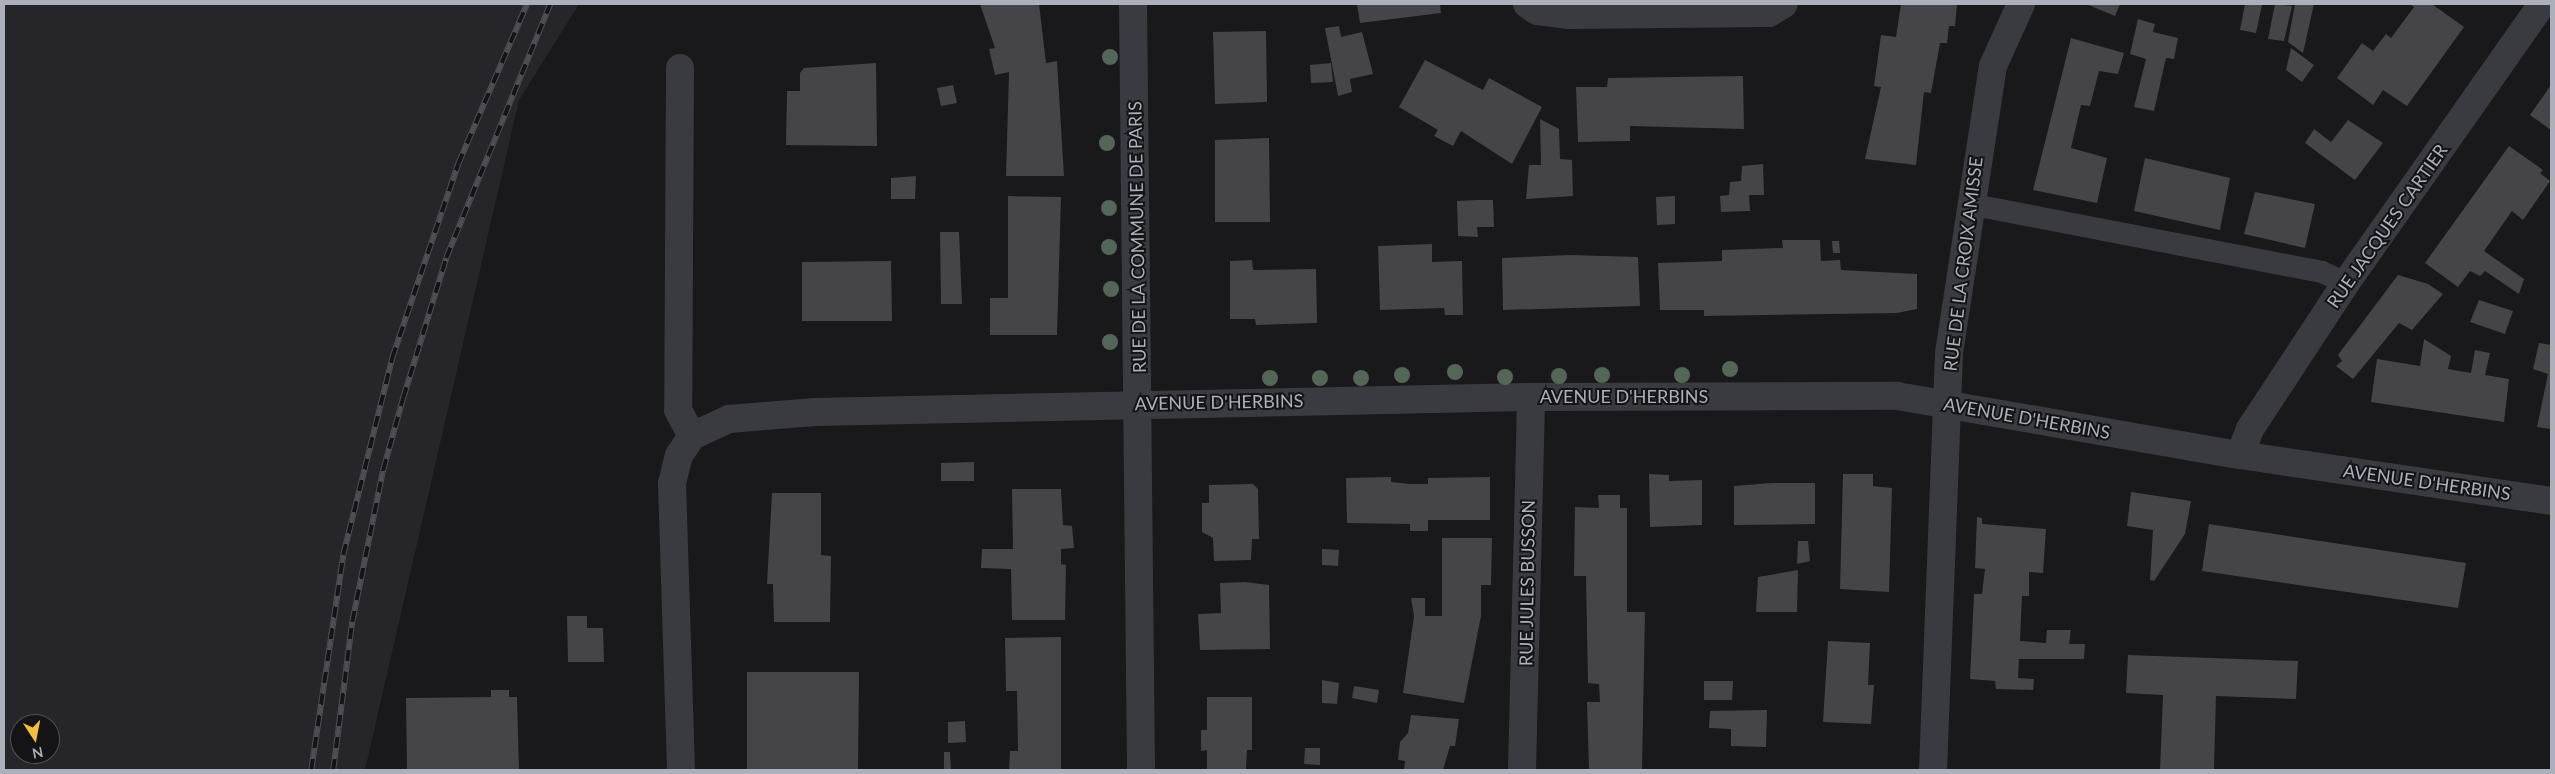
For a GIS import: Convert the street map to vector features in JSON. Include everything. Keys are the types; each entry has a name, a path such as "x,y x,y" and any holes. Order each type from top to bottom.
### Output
{"street":[{"name":"RUE DE LA COMMUNE DE PARIS","path":"1133,4 1139,404 1141,770"},
{"path":"1527,4 1537,11 1568,15 1769,13 1784,4"},
{"name":"RUE DE LA CROIX AMISSE","path":"1933,770 1947,404 1969,204 1993,66 2021,4"},
{"name":"RUE JACQUES CARTIER","path":"2240,455 2250,429 2346,283 2542,4"},
{"path":"680,68 678,410 692,436 680,455 672,483 681,770"},
{"name":"AVENUE D'HERBINS","path":"692,436 729,419 815,412 1531,396 1897,396 2240,455 2551,501"},
{"name":"RUE JULES BUSSON","path":"1522,770 1531,396"}],"lane":[{"path":"1969,204 2322,272 2346,283"}],"shaded area":[{"path":"4,4 579,4 519,100 365,770 4,770"}],"building":[{"path":"980,4 1039,4 1046,63 1057,61 1064,176 1006,176 1009,72 995,75 989,49 995,48"},
{"path":"1357,4 1440,4 1441,13 1360,23"},
{"path":"1901,4 1957,4 1955,26 1949,26 1947,43 1940,43 1931,93 1924,92 1916,165 1865,159 1881,87 1874,86 1881,35 1896,37"},
{"path":"2086,4 2120,4 2115,16"},
{"path":"2245,4 2262,5 2256,33 2240,30"},
{"path":"2275,4 2292,6 2284,41 2268,39"},
{"path":"2295,4 2314,4 2303,53 2288,42"},
{"path":"2410,4 2432,4 2464,27 2407,106 2383,90 2373,105 2337,78 2362,43 2373,51 2386,34 2391,38 2414,7"},
{"path":"2138,19 2155,24 2153,32 2178,38 2174,59 2166,58 2154,111 2134,107 2146,59 2130,54"},
{"path":"1339,26 1341,37 1362,32 1373,74 1350,79 1352,92 1338,96 1325,28"},
{"path":"1266,31 1267,102 1215,104 1213,32"},
{"path":"2071,38 2124,53 2118,74 2099,71 2090,106 2081,105 2071,148 2107,158 2097,203 2033,190"},
{"path":"2291,48 2314,65 2302,82 2286,70"},
{"path":"1425,60 1483,90 1489,78 1542,107 1512,164 1461,131 1453,146 1434,136 1438,130 1399,107"},
{"path":"876,63 877,146 786,145 787,91 800,91 800,73 804,68"},
{"path":"1331,63 1333,82 1311,83 1310,65"},
{"path":"1743,76 1744,129 1630,126 1630,141 1578,142 1576,87 1607,87 1608,78"},
{"path":"953,85 957,103 941,106 937,88"},
{"path":"2551,85 2551,130 2530,115"},
{"path":"1540,119 1559,129 1560,159 1572,160 1573,196 1526,199 1529,165 1541,165"},
{"path":"2348,120 2383,143 2355,180 2305,143 2314,129 2331,142"},
{"path":"1269,138 1270,222 1215,222 1215,140"},
{"path":"2509,146 2543,170 2540,173 2550,181 2523,220 2512,211 2484,251 2524,279 2519,294 2485,271 2480,276 2470,271 2458,287 2425,263"},
{"path":"2145,158 2230,178 2220,230 2134,211"},
{"path":"1763,164 1764,195 1749,195 1750,211 1721,212 1720,196 1729,195 1730,182 1741,181 1742,166"},
{"path":"916,176 915,199 891,199 891,178"},
{"path":"2255,192 2315,204 2305,248 2244,234"},
{"path":"1008,196 1061,197 1057,335 990,335 990,298 1008,298"},
{"path":"1675,196 1675,224 1657,225 1656,197"},
{"path":"1493,200 1494,227 1477,227 1478,237 1458,236 1457,201"},
{"path":"940,232 959,232 962,304 941,304"},
{"path":"1782,240 1820,240 1821,261 1840,260 1841,270 1917,274 1917,309 1897,313 1704,316 1704,310 1660,310 1658,263 1722,261 1722,250 1783,248"},
{"path":"1832,241 1839,241 1840,253 1833,253"},
{"path":"1432,244 1432,262 1462,261 1463,315 1445,315 1444,308 1380,310 1378,246"},
{"path":"1570,255 1638,257 1640,306 1503,310 1502,258"},
{"path":"1252,260 1253,270 1316,269 1317,323 1256,325 1255,319 1230,319 1230,261"},
{"path":"891,261 892,321 802,321 802,262"},
{"path":"2398,275 2428,284 2443,294 2412,330 2399,323 2353,379 2336,366 2342,361 2338,355"},
{"path":"2479,300 2513,311 2505,334 2470,322"},
{"path":"2424,339 2451,356 2448,369 2471,373 2475,350 2490,353 2485,375 2509,379 2504,422 2371,402 2377,359 2420,366"},
{"path":"2539,343 2551,345 2551,429 2537,427 2548,374 2533,369"},
{"path":"974,462 974,481 941,481 941,463"},
{"path":"1649,474 1669,475 1669,481 1702,480 1702,525 1650,527"},
{"path":"1843,474 1873,474 1873,486 1892,488 1889,592 1840,589"},
{"path":"1391,477 1391,482 1428,484 1428,478 1490,477 1490,520 1428,520 1428,531 1410,531 1410,524 1347,523 1346,478"},
{"path":"1772,483 1815,483 1815,524 1734,525 1734,486"},
{"path":"1253,484 1258,489 1259,539 1252,539 1251,560 1214,561 1213,538 1202,532 1202,503 1209,503 1209,485"},
{"path":"1012,489 1061,489 1063,525 1072,526 1074,548 1061,549 1061,564 1066,565 1065,620 1012,620 1011,569 981,568 982,549 1013,549"},
{"path":"2131,492 2191,501 2185,534 2154,581 2150,580 2153,530 2127,526"},
{"path":"772,493 821,493 821,555 831,556 830,622 774,622 773,584 767,584"},
{"path":"1598,495 1620,495 1620,508 1627,508 1627,612 1645,612 1642,770 1589,770 1587,702 1600,702 1599,684 1588,683 1586,576 1574,576 1575,507 1599,508"},
{"path":"1977,517 1982,518 1982,524 2046,529 2043,573 2029,572 2029,596 2022,596 2020,641 2046,643 2047,630 2071,630 2069,644 2085,644 2084,659 2019,659 2018,678 2034,679 2033,690 1996,689 1995,681 1970,679 1974,594 1982,594 1985,569 1975,568"},
{"path":"2209,524 2466,563 2458,608 2202,571"},
{"path":"1442,538 1492,538 1491,585 1481,585 1481,616 1464,703 1403,693 1414,616 1411,598 1425,598 1425,616 1442,616"},
{"path":"1798,541 1808,541 1810,561 1797,564"},
{"path":"1322,549 1339,550 1338,566 1322,565"},
{"path":"1798,570 1797,612 1756,612 1758,577"},
{"path":"1245,582 1269,585 1270,649 1200,650 1198,614 1221,613 1220,583"},
{"path":"567,616 587,616 587,628 603,628 604,662 568,662"},
{"path":"1061,637 1061,770 1009,770 1010,751 1018,751 1017,691 1006,691 1005,638"},
{"path":"1828,641 1870,643 1868,685 1874,685 1871,724 1823,722"},
{"path":"2128,655 2298,661 2296,699 2216,696 2214,770 2160,770 2163,695 2126,693"},
{"path":"747,672 859,672 858,770 747,770"},
{"path":"1322,680 1339,683 1337,704 1322,703"},
{"path":"1704,681 1733,681 1732,700 1704,700"},
{"path":"1354,686 1379,690 1377,703 1352,698"},
{"path":"491,690 509,690 509,697 517,697 519,770 407,770 406,698 491,697"},
{"path":"1207,697 1252,697 1252,750 1247,750 1246,769 1207,770 1207,750 1201,751 1201,730 1207,730"},
{"path":"1767,710 1766,747 1731,746 1731,729 1709,728 1710,711"},
{"path":"1411,715 1459,719 1455,746 1450,746 1443,770 1404,770 1405,761 1398,760 1400,742 1408,733"},
{"path":"965,721 966,742 948,743 948,722"},
{"path":"1305,748 1320,748 1320,765 1304,764"},
{"path":"944,752 950,752 951,770 944,770"}],"railway":[{"path":"311,770 343,555 392,358 458,164 527,4"},
{"path":"333,770 352,622 383,470 403,398 446,258 550,4"}]}
